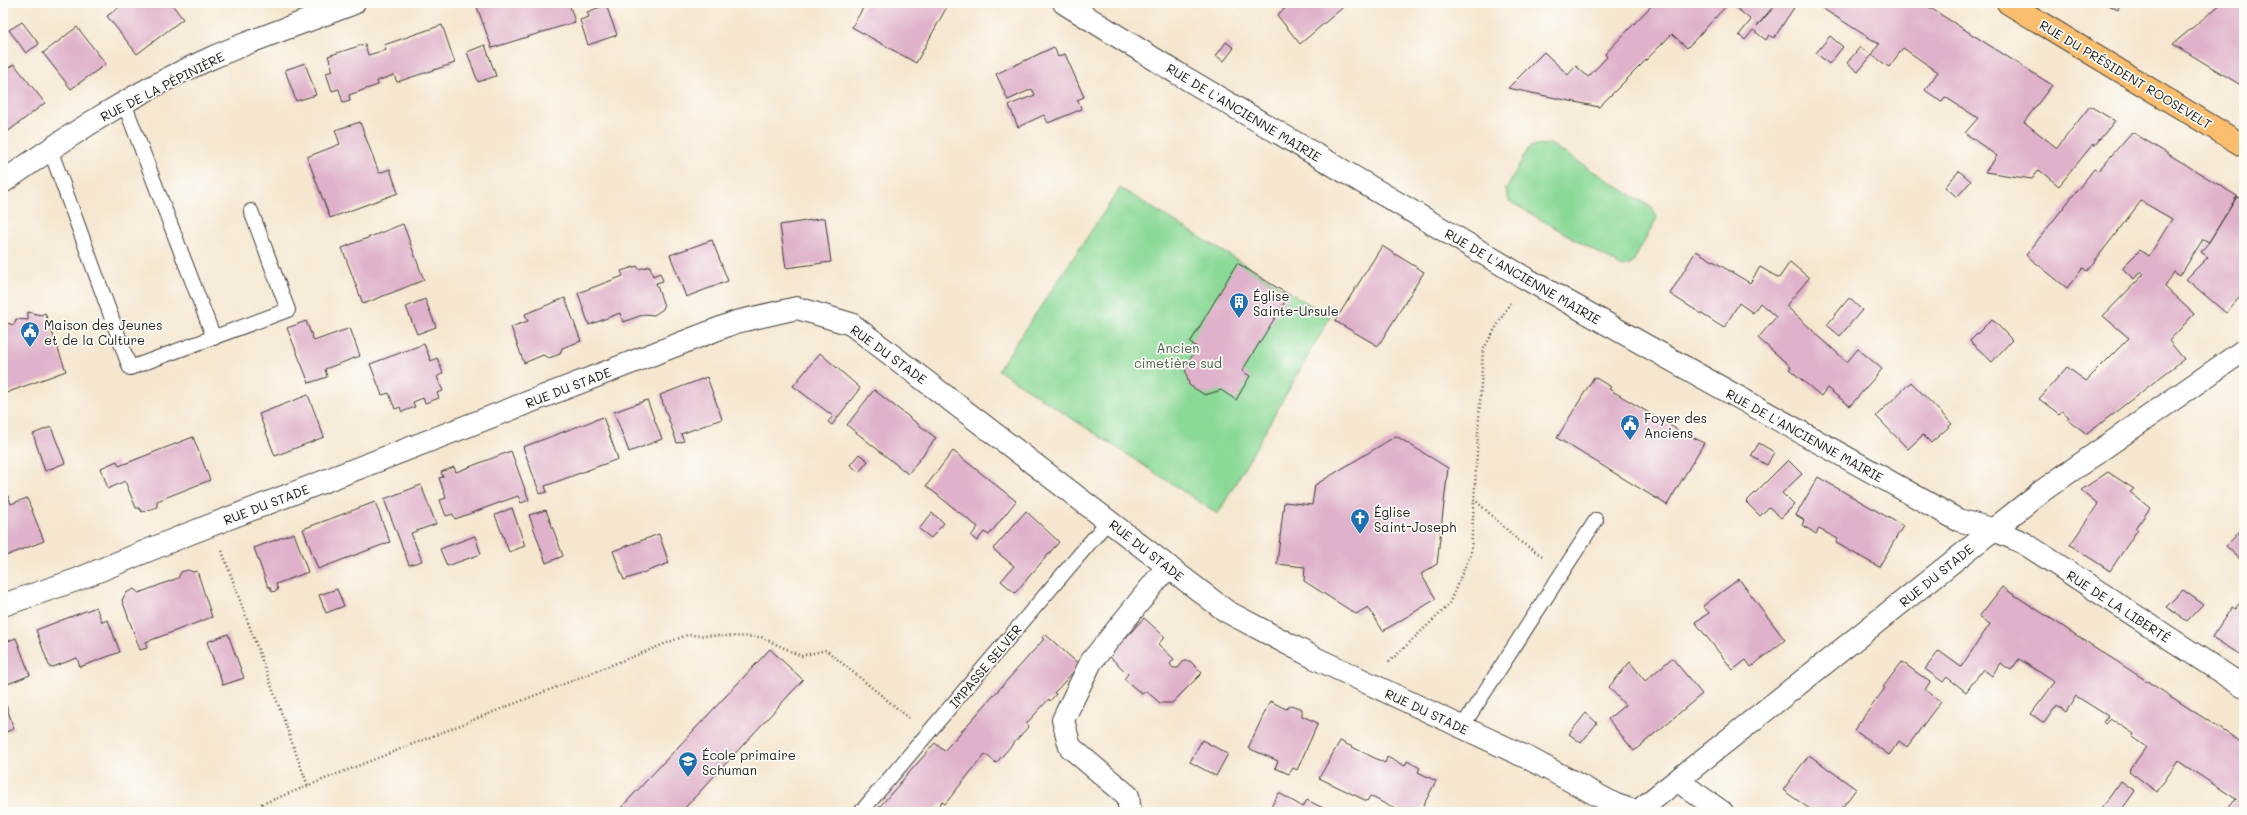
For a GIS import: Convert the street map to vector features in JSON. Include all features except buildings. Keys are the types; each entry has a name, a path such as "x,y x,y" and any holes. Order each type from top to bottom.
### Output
{"main road":[{"name":"RUE DU PRÉSIDENT ROOSEVELT","path":"2008,3 2244,146"}],"street":[{"name":"RUE DE LA PÉPINIÈRE","path":"3,182 50,149 124,103 209,59 354,3"},
{"name":"RUE DE L'ANCIENNE MAIRIE","path":"1064,3 1177,73 1525,278 1958,520 1992,529"},
{"name":"RUE DU STADE","path":"3,605 76,580 213,525 736,322 797,308 851,324 1226,611 1315,658 1530,759 1616,805 1637,812 1678,781 1992,529 2042,491 2244,350"},
{"name":"RUE DE LA LIBERTÉ","path":"1992,529 2024,543 2244,687"},
{"path":"1130,812 1128,796 1070,747 1063,720 1090,662 1168,566"},
{"path":"1678,781 1722,812"}],"lane":[{"path":"124,103 214,338"},
{"path":"50,149 130,368 288,310 251,211"},
{"name":"IMPASSE SELVER","path":"861,812 1109,520"},
{"path":"1462,727 1596,520"}],"path":[{"path":"1367,683 1448,606 1471,553 1483,350 1525,278"},
{"path":"1474,498 1519,541 1563,570"},
{"path":"213,525 308,786"},
{"path":"261,812 262,804 687,635 761,637 801,656 826,650 928,733"}],"green space":[{"path":"1550,144 1652,208 1657,218 1632,264 1623,267 1509,201 1506,189 1529,147"},
{"name":"Ancien cimetière sud","path":"1120,188 1330,317 1218,514 998,370"}],"place":[{"name":"Église Sainte-Ursule","path":"1239,319"},
{"name":"Maison des Jeunes et de la Culture","path":"30,348"},
{"name":"Foyer des Anciens","path":"1630,441"},
{"name":"Église Saint-Joseph","path":"1360,535"},
{"name":"École primaire Schuman","path":"688,778"}]}
